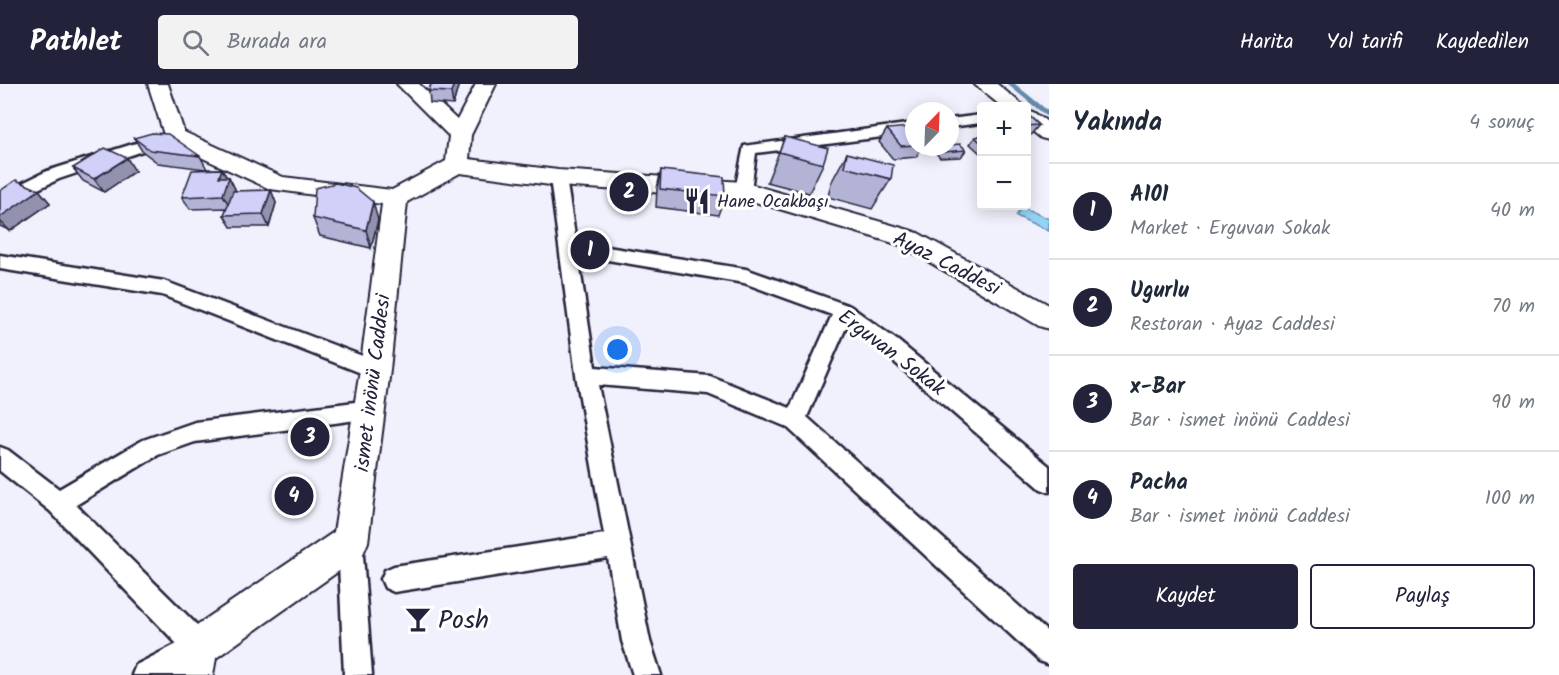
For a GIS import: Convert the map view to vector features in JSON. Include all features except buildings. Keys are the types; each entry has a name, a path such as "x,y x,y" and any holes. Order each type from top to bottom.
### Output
{"street":[{"path":"158,84 174,136"},
{"path":"407,84 460,135"},
{"path":"0,201 53,175 174,136 278,184 395,198 457,165 460,135 486,84"},
{"path":"984,84 1009,102"},
{"path":"959,122 977,120"},
{"path":"1031,120 1049,134"},
{"path":"743,190 749,149 905,129"},
{"name":"Ayaz Caddesi","path":"457,165 558,177 743,190 909,239 1049,318"},
{"path":"558,177 586,375 636,641 647,675"},
{"name":"ismet inönü Caddesi","path":"350,542 371,409 395,198"},
{"name":"Erguvan Sokak","path":"568,247 746,276 843,311 891,347 1049,481"},
{"path":"0,262 164,288 374,369"},
{"path":"795,420 843,311"},
{"path":"586,375 710,386 795,420 1049,651"},
{"path":"57,503 151,447 195,432 371,409"},
{"path":"0,457 57,503 196,661"},
{"path":"146,675 196,661 350,542"},
{"path":"350,542 358,675"},
{"path":"394,579 619,544"}],"water":[{"path":"1020,210 1029,210 1049,219 1049,231 1016,216"}],"waterway":[{"path":"1011,84 1049,115"}],"place":[{"name":"Ugurlu","path":"629,192"},
{"name":"Hane Ocakbaşı","path":"697,201"},
{"name":"A101","path":"590,250"},
{"name":"x-Bar","path":"310,437"},
{"name":"Pacha","path":"294,496"},
{"name":"Posh","path":"418,619"}]}
